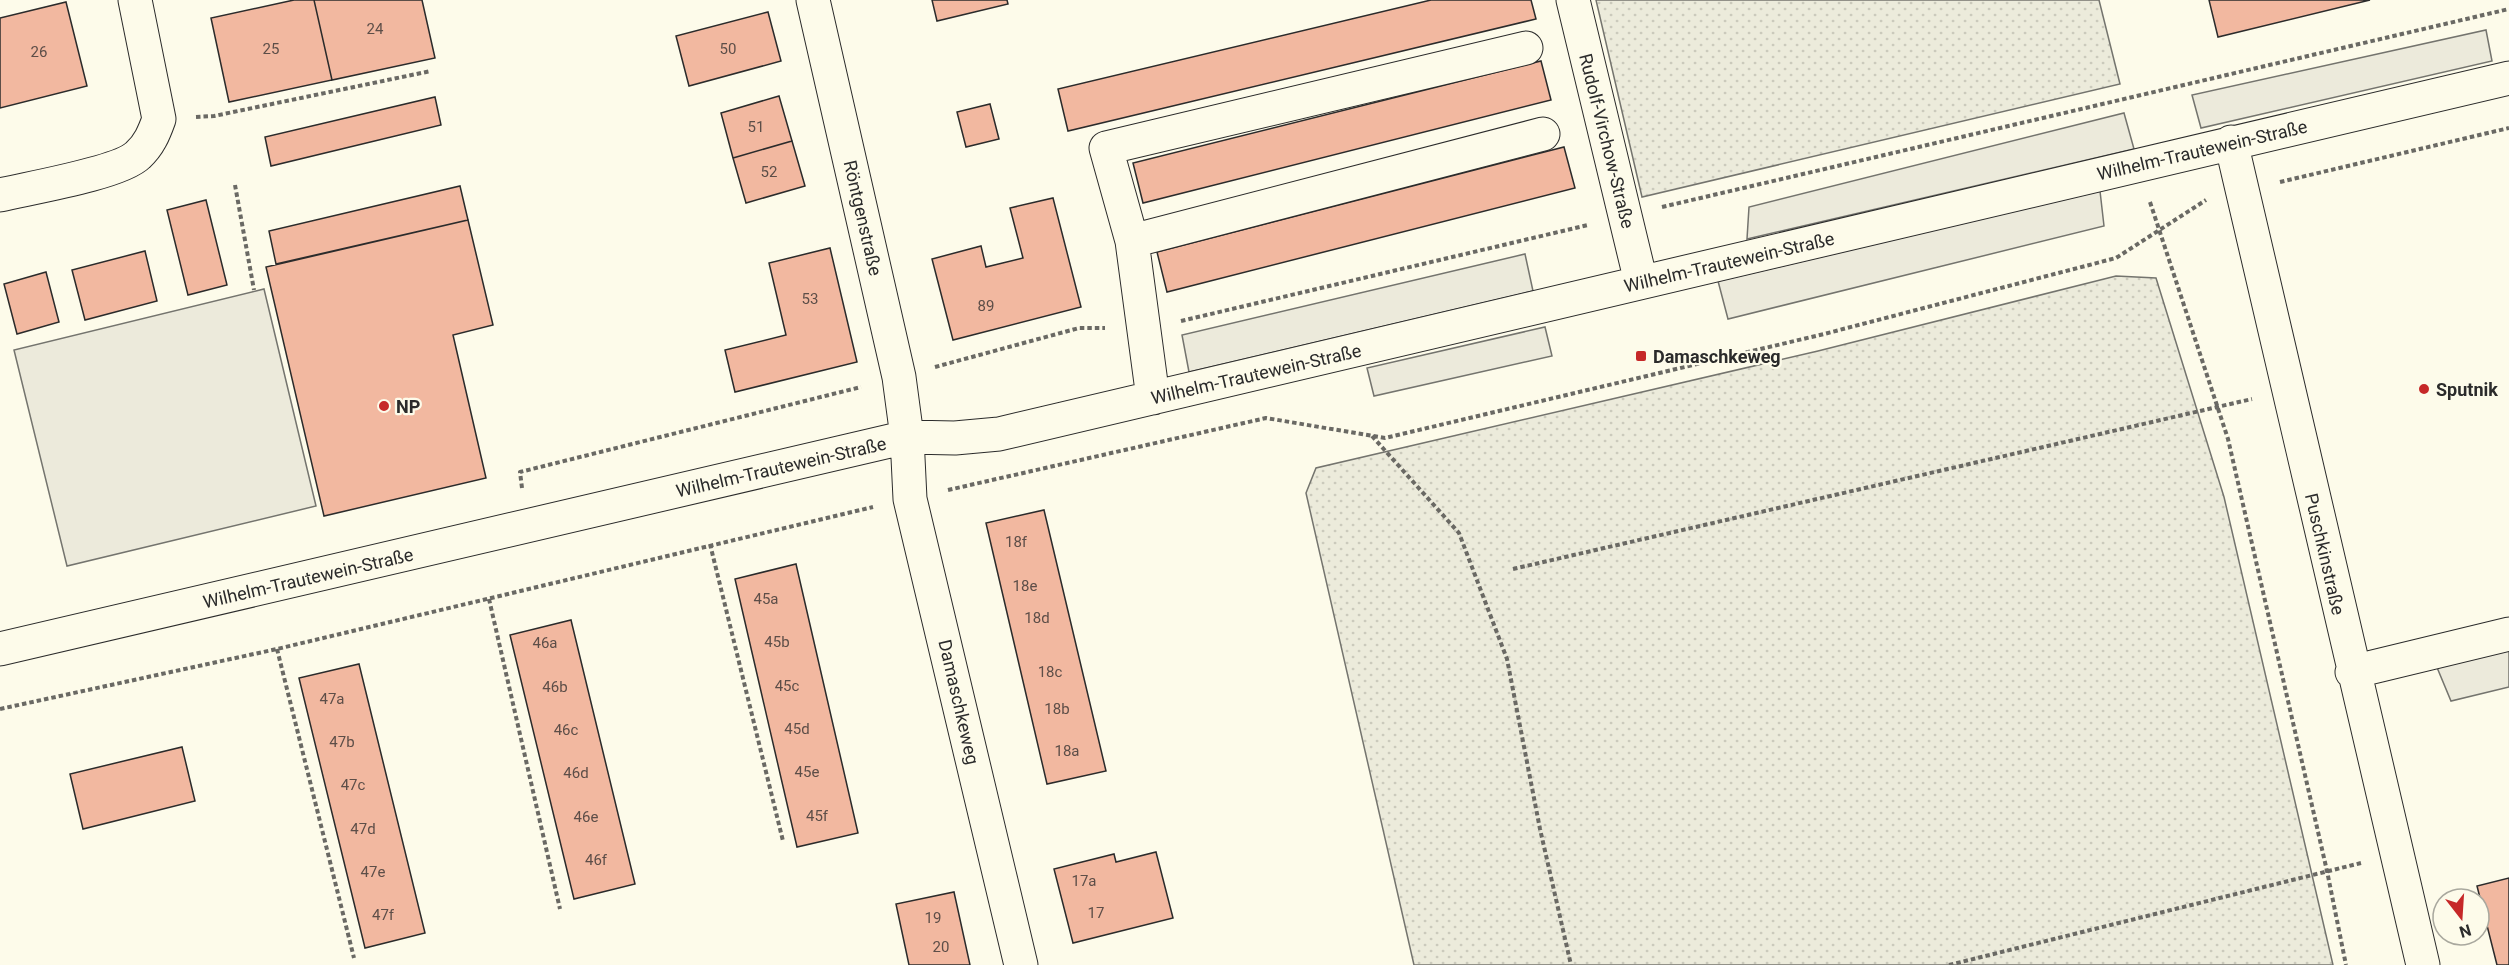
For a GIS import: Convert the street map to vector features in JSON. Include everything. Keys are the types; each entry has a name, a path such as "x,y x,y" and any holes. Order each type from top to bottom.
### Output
{"street":[{"path":"0,195 112,169 137,157 152,138 159,119 135,0"},
{"name":"Röntgenstraße","path":"813,0 899,377 907,437"},
{"name":"Rudolf-Virchow-Straße","path":"1573,0 1641,282"},
{"path":"1153,398 1132,242 1106,148 1526,48"},
{"name":"Wilhelm-Trautewein-Straße","path":"0,649 907,437 955,438 999,434 2509,78"},
{"path":"1132,242 1543,134"},
{"name":"Puschkinstraße","path":"2230,142 2352,672 2423,965"},
{"name":"Damaschkeweg","path":"907,437 910,499 1021,965"},
{"path":"2352,672 2509,634"}],"path":[{"path":"1144,329 2509,9"},
{"path":"159,119 214,116 431,71"},
{"path":"0,710 277,649 710,544 1266,418 1384,438 1790,342 2116,258 2200,202 2241,190 2321,174 2509,128"},
{"path":"2138,165 2228,439 2327,871 2346,965"},
{"path":"235,185 254,290"},
{"path":"1513,569 2287,390"},
{"path":"1372,436 1459,533 1508,659 1540,829 1571,965"},
{"path":"710,544 783,841"},
{"path":"489,599 560,909"},
{"path":"277,649 354,958"},
{"path":"1949,965 2397,854"}],"shaded area":[{"path":"1596,0 2099,0 2120,84 1642,197"},
{"path":"2486,30 2492,61 2201,128 2192,95"},
{"path":"2124,113 2134,149 1747,239 1749,207"},
{"path":"2100,191 2104,226 1728,319 1718,281"},
{"path":"1525,254 1533,291 1189,372 1182,335"},
{"path":"2116,276 2156,278 2224,497 2333,965 1414,965 1306,493 1316,468 1818,351"},
{"path":"264,289 316,506 67,566 14,350"},
{"path":"1545,327 1552,356 1374,396 1367,368"},
{"path":"2509,634 2509,687 2451,701 2431,653"}],"building":[{"path":"294,0 314,0 332,80 229,102 211,18"},
{"path":"314,0 422,0 435,58 332,80"},
{"path":"932,0 1007,0 1008,4 937,21"},
{"path":"1431,0 1531,0 1536,19 1068,131 1058,89"},
{"path":"2209,0 2370,0 2218,37"},
{"path":"66,2 87,86 0,108 0,18"},
{"path":"768,12 781,61 689,86 676,36"},
{"path":"1541,61 1551,100 1143,203 1133,163"},
{"path":"779,96 792,141 733,158 721,113"},
{"path":"435,97 441,125 271,166 265,137"},
{"path":"990,104 999,139 966,147 957,112"},
{"path":"792,141 805,186 746,203 733,158"},
{"path":"1564,147 1575,188 1167,292 1157,252"},
{"path":"460,186 468,220 276,264 269,231"},
{"path":"1053,198 1081,307 953,340 932,259 981,246 986,267 1023,258 1010,208"},
{"path":"206,200 227,285 188,295 167,210"},
{"name":"NP","path":"468,220 493,325 453,335 486,478 324,516 266,267"},
{"path":"830,248 857,362 735,392 725,350 786,335 769,263"},
{"path":"145,251 157,301 85,320 72,270"},
{"path":"46,272 59,322 17,334 4,284"},
{"path":"1044,510 1106,771 1047,784 986,523"},
{"path":"796,564 858,833 797,847 735,579"},
{"path":"571,620 635,884 574,899 510,635"},
{"path":"359,664 425,933 365,948 299,678"},
{"path":"182,747 195,801 83,829 70,774"},
{"path":"1156,852 1173,918 1073,943 1054,869 1114,854 1116,862"},
{"path":"2509,878 2509,965 2497,965 2491,941 2491,887 2477,886"},
{"path":"954,892 970,965 909,965 896,904"}],"place":[{"name":"Damaschkeweg","path":"1641,356"},
{"name":"Sputnik","path":"2424,389"},
{"name":"NP","path":"384,406"}]}
